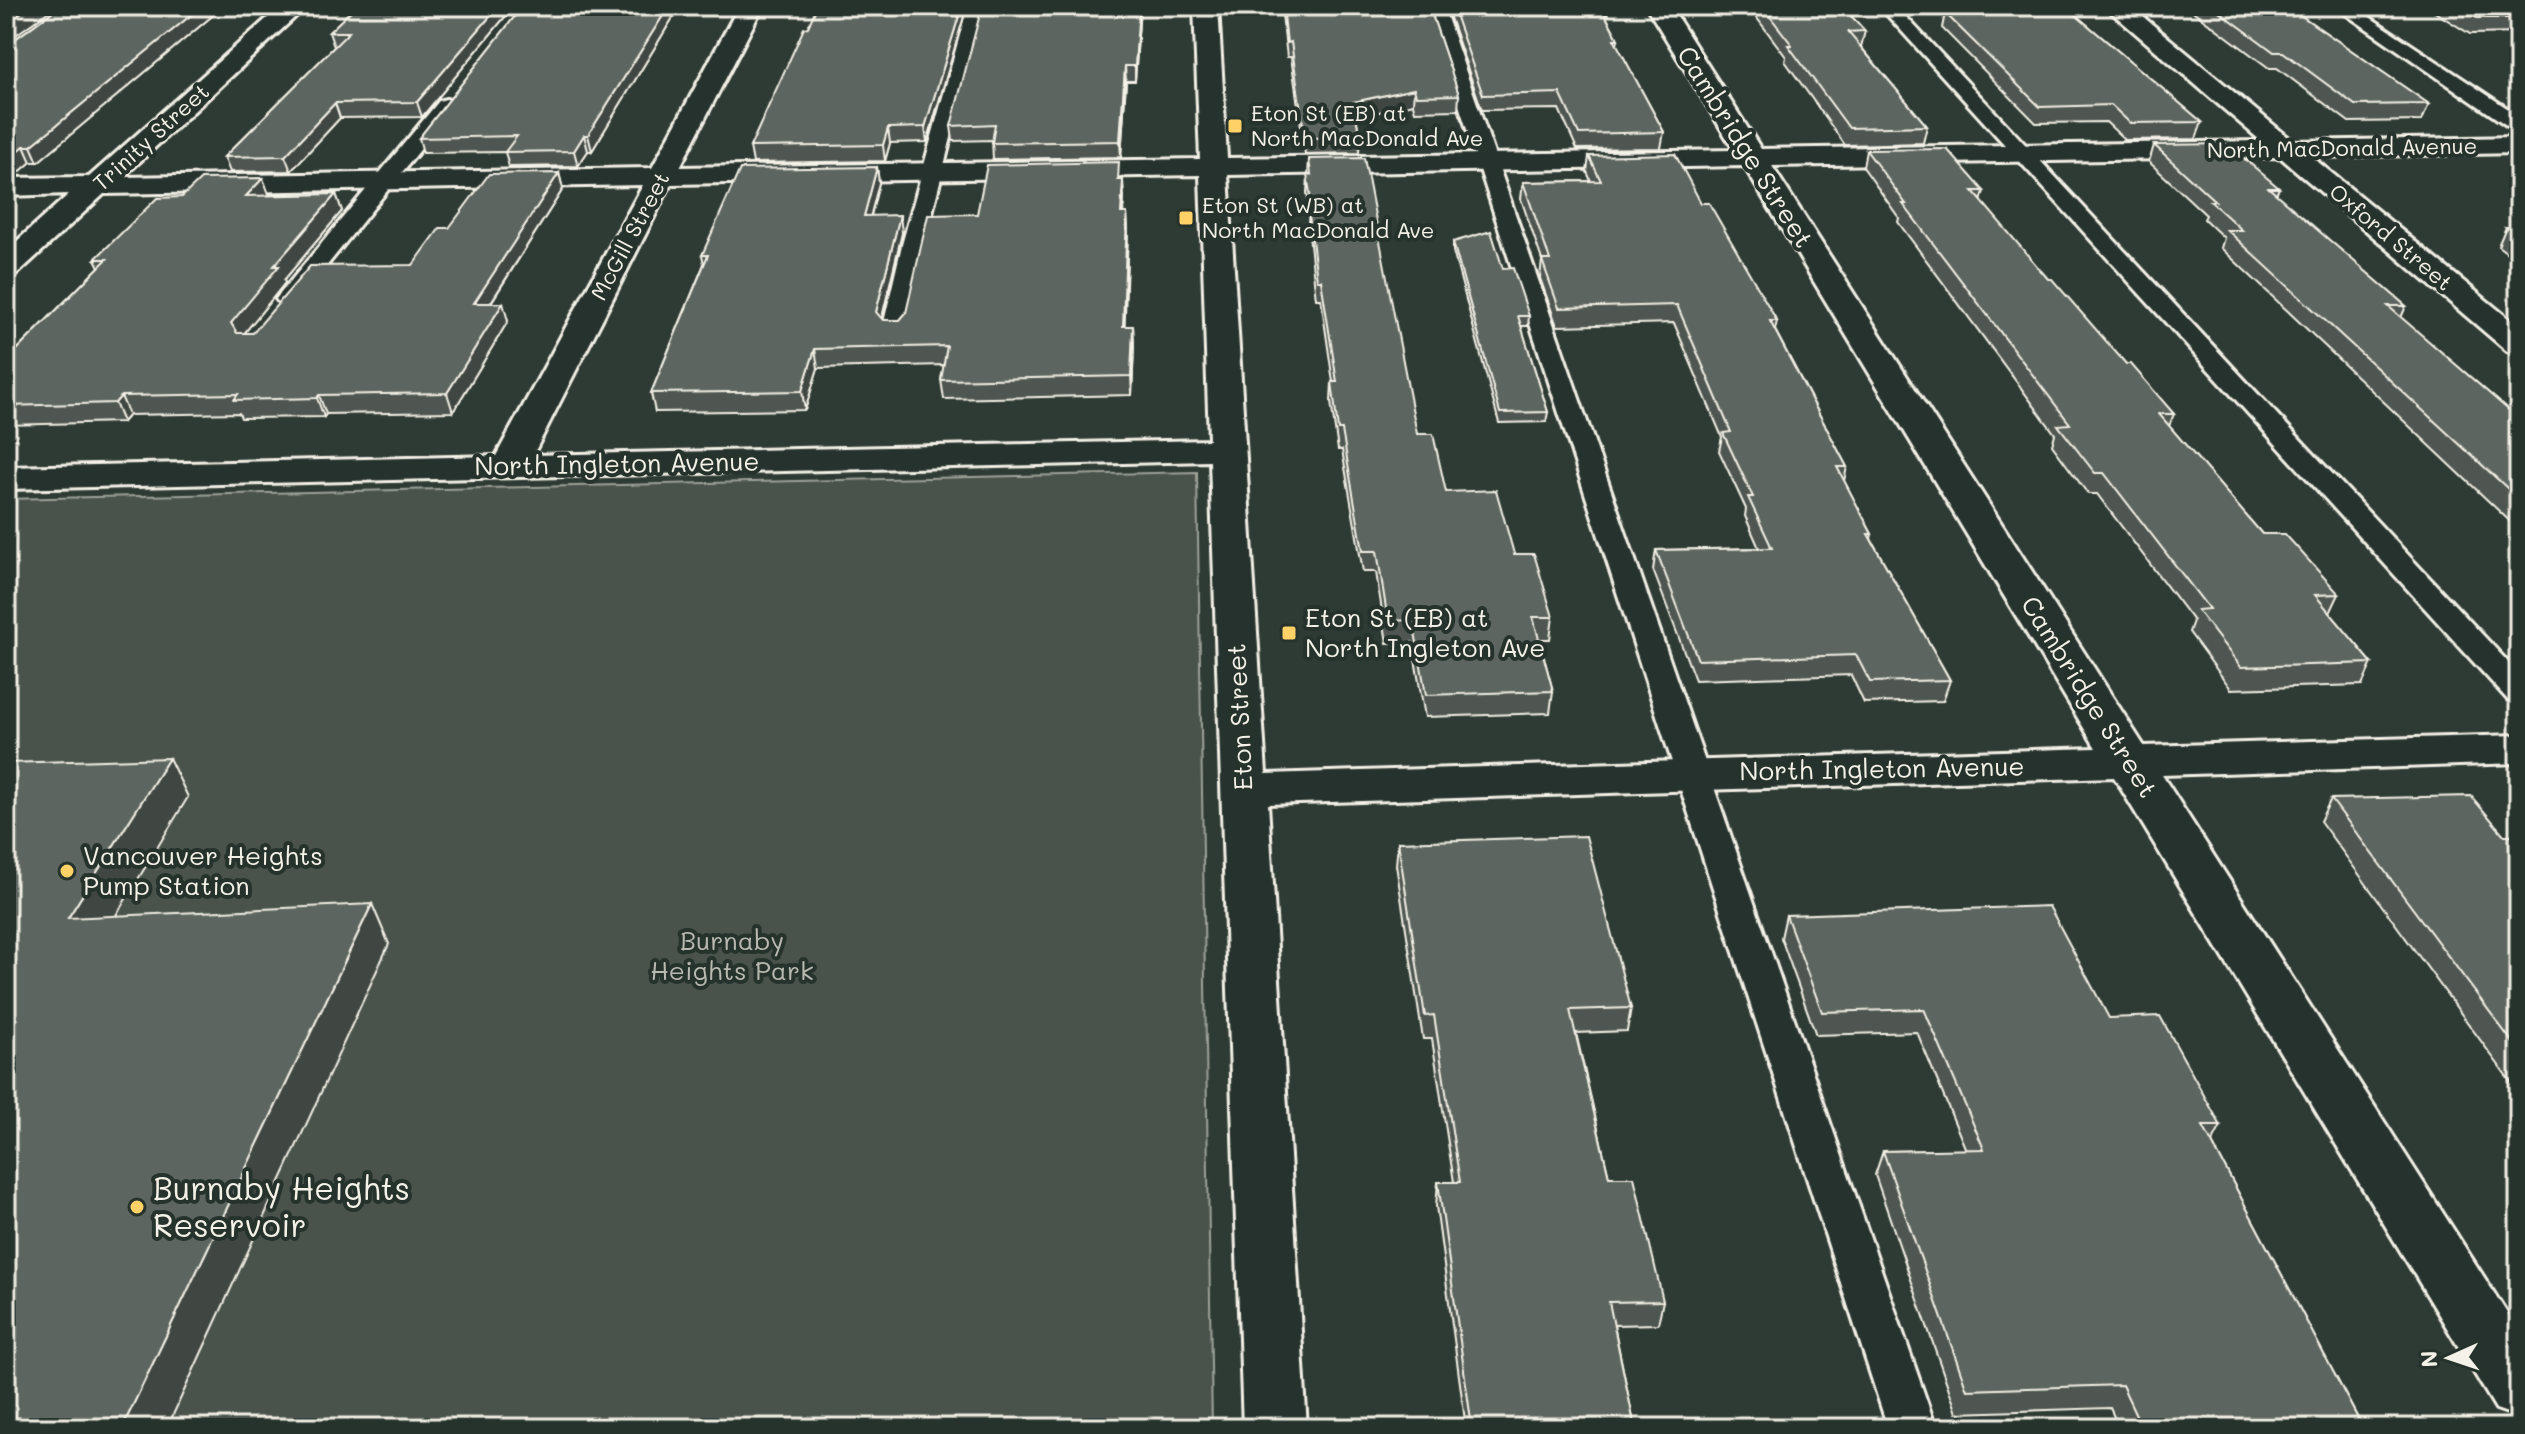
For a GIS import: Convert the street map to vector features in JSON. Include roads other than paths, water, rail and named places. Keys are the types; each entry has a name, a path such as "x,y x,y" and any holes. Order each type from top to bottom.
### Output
{"street":[{"name":"Trinity Street","path":"6,267 295,6"},
{"name":"McGill Street","path":"509,466 751,6"},
{"name":"Eton Street","path":"1206,6 1275,1428"},
{"name":"Cambridge Street","path":"1658,6 2519,1388"},
{"name":"Oxford Street","path":"2116,6 2519,344"},
{"name":"North MacDonald Avenue","path":"6,187 2519,145"},
{"name":"North Ingleton Avenue","path":"6,478 1228,450"},
{"name":"North Ingleton Avenue","path":"1244,790 2519,749"}],"lane":[{"path":"894,331 913,245 976,6"},
{"path":"1435,6 1690,774 1912,1428"},
{"path":"1887,6 2519,693"},
{"path":"2342,6 2519,125"},
{"path":"271,319 457,91"}],"place":[{"name":"Eton St (EB) at North MacDonald Ave","path":"1235,126"},
{"name":"Eton St (WB) at North MacDonald Ave","path":"1186,218"},
{"name":"Eton St (EB) at North Ingleton Ave","path":"1289,633"},
{"name":"Vancouver Heights Pump Station","path":"67,871"},
{"name":"Burnaby Heights Reservoir","path":"137,1207"}],"park label":[{"name":"Burnaby Heights Park","path":"732,956"}]}
